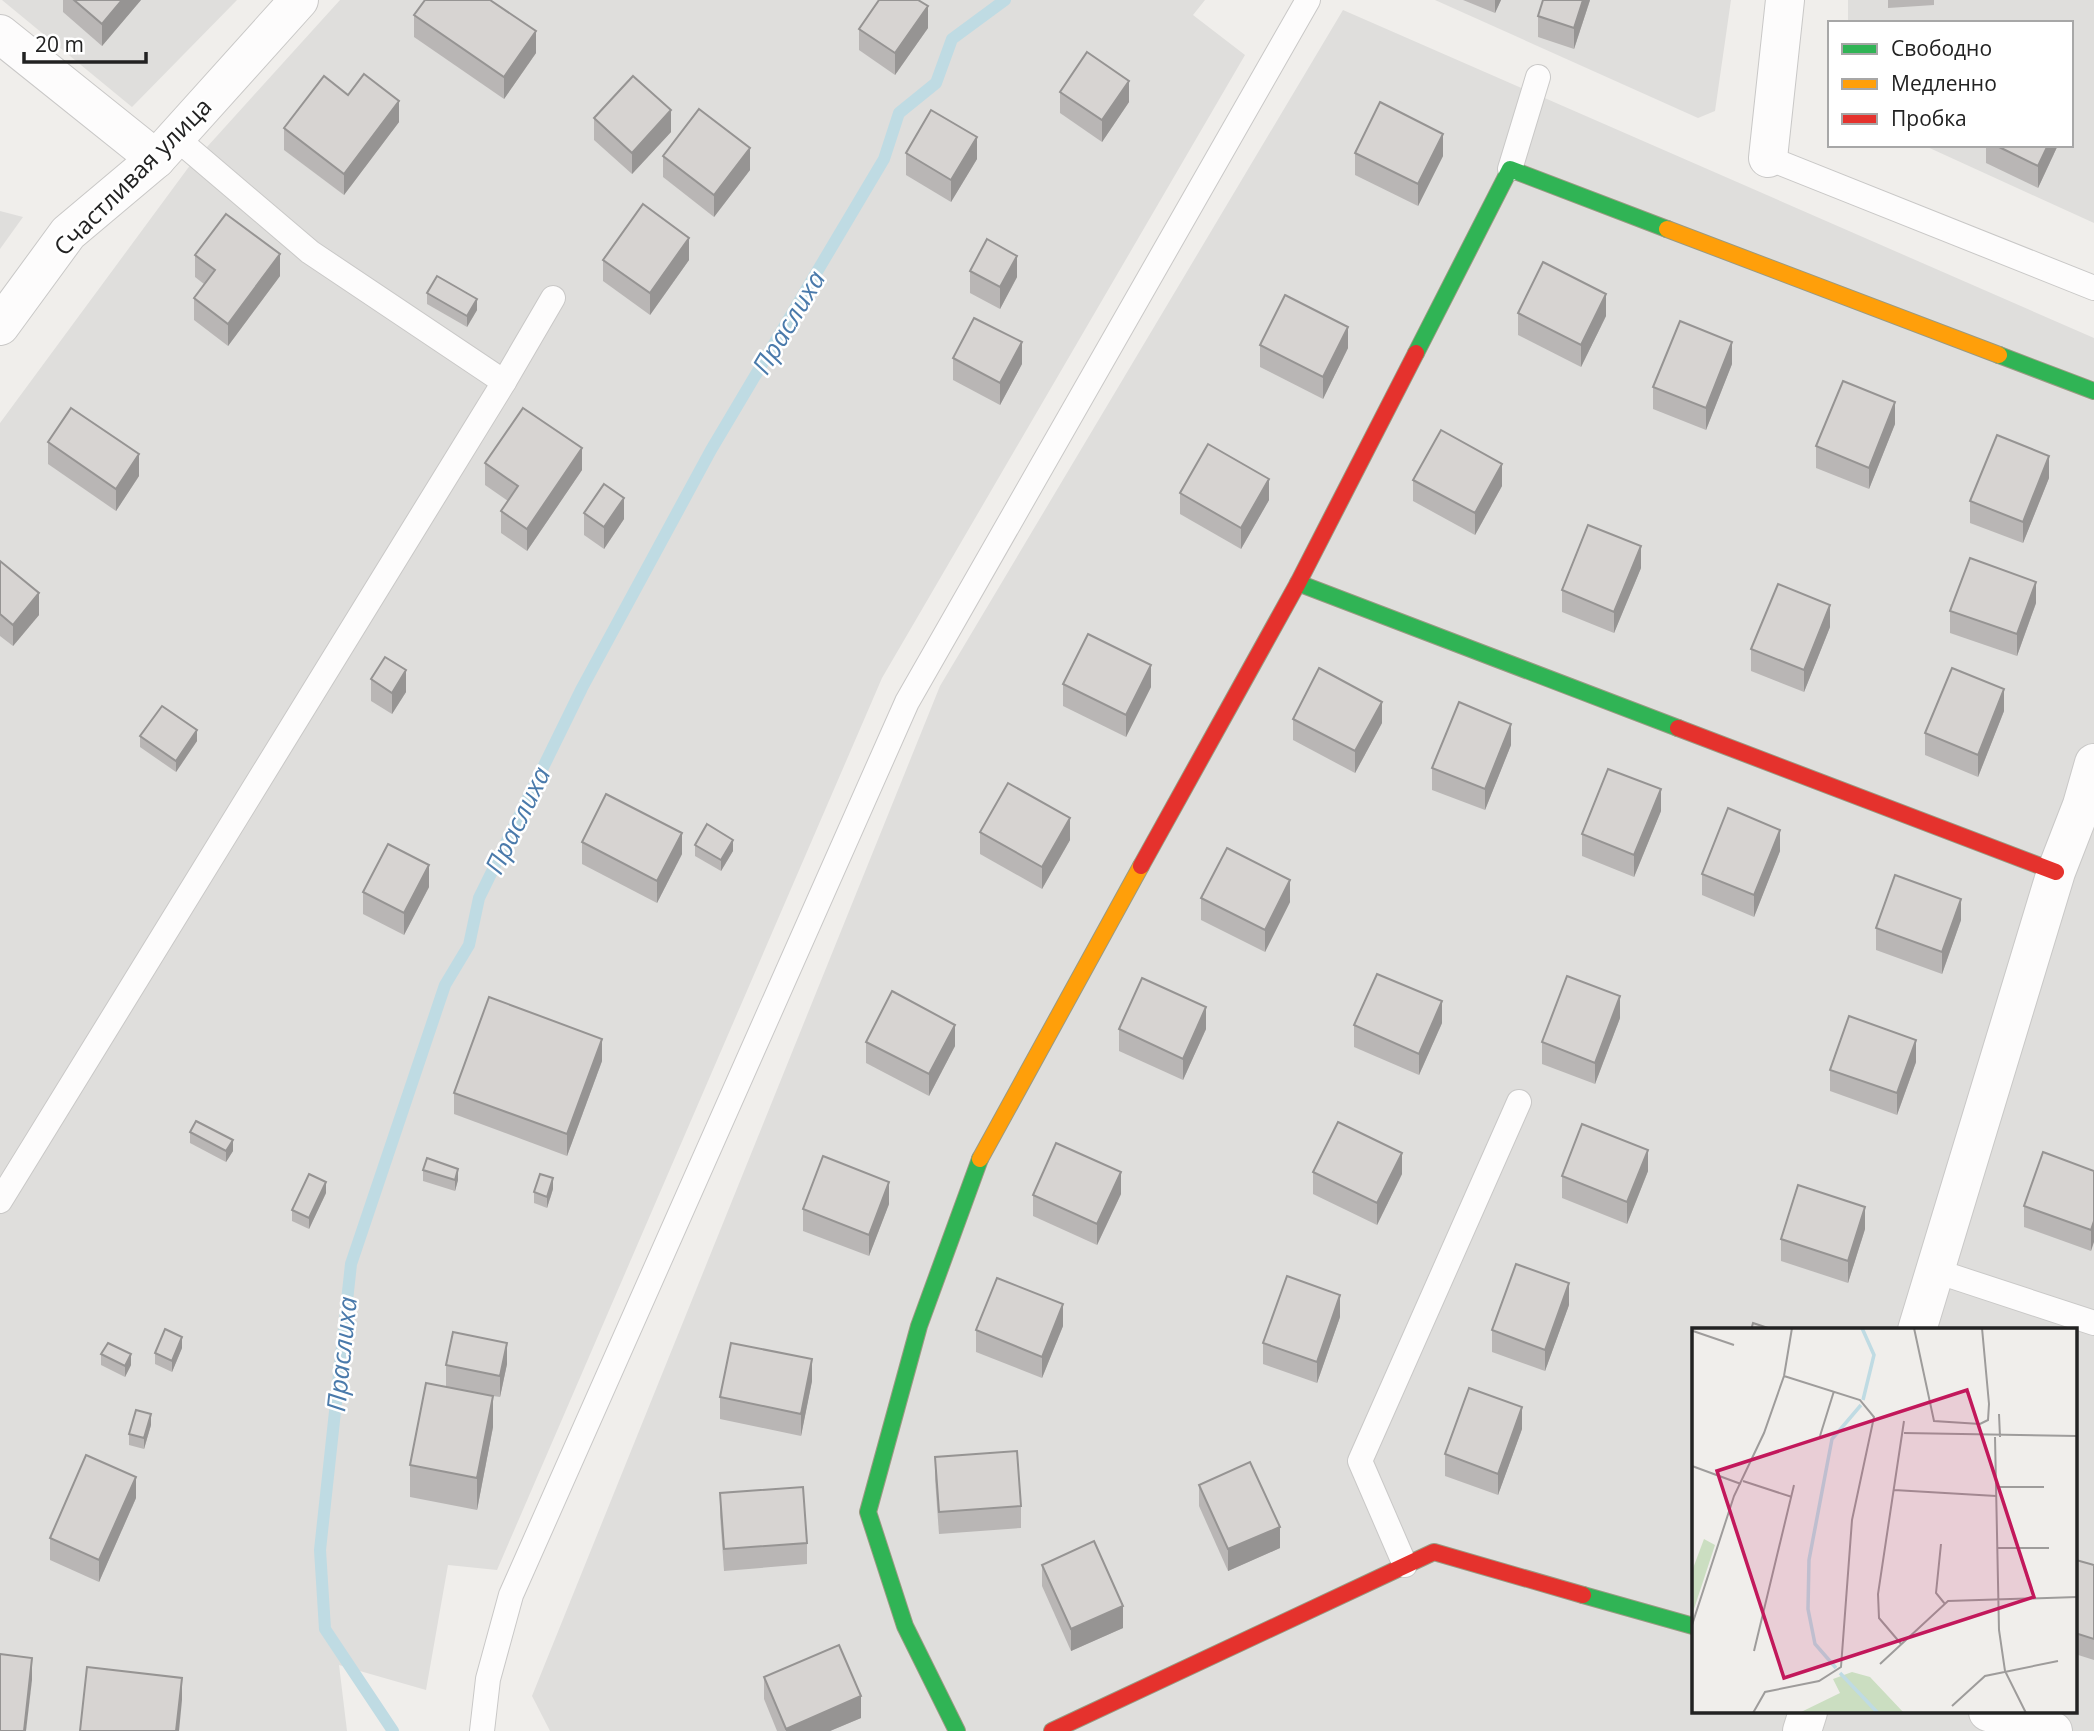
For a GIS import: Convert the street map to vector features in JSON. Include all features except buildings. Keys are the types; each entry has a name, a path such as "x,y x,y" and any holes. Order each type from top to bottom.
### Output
{"street":[{"name":"Счастливая улица","path":"0,326 68,233 166,148 299,0"},
{"path":"1768,159 1785,0"},
{"path":"0,34 166,148"},
{"path":"957,1731 905,1626 868,1512 919,1326 983,1152 1298,583 1510,169 2094,391"},
{"path":"1298,583 2056,872"},
{"path":"1918,1328 2056,872 2088,807 2094,763"},
{"path":"1052,1731 1434,1552 1692,1626"},
{"path":"1802,1731 1807,1714"},
{"path":"1996,1714 2053,1731"}],"lane":[{"path":"482,1731 488,1679 511,1595 907,702 1308,0"},
{"path":"1510,169 1538,77"},
{"path":"166,148 310,252 504,382"},
{"path":"1768,159 2094,288"},
{"path":"0,1201 553,298"},
{"path":"1405,1565 1360,1461 1519,1102"},
{"path":"1933,1270 2094,1322"}],"shaded area":[{"path":"2,0 237,0 132,107"},
{"path":"340,0 1205,0 1193,15 1245,55 882,678 497,1570 448,1565 426,1690 339,1665 347,1731 0,1731 0,423 188,168"},
{"path":"1435,0 1731,0 1715,111 1698,118"},
{"path":"1848,0 2094,0 2094,223 1927,147 2073,147 2073,21 1848,21"},
{"path":"1343,10 2094,338 2094,1731 550,1731 532,1696 940,686"},
{"path":"0,211 23,217 0,249"}],"waterway":[{"name":"Праслиха","path":"393,1731 325,1629 320,1550 351,1264 445,985 469,945 479,898 582,688 711,450 884,159 899,113 936,83 952,39 1005,0"}],"traffic: fast":[{"path":"1416,353 1510,169 1667,229"},
{"path":"1999,355 2094,391"},
{"path":"1298,583 1678,728"},
{"path":"957,1731 905,1626 868,1512 919,1326 980,1159"},
{"path":"1583,1595 1692,1626"}],"traffic: slow":[{"path":"1667,229 1999,355"},
{"path":"980,1159 1141,866"}],"traffic: jam":[{"path":"1141,866 1298,583 1416,353"},
{"path":"1678,728 2056,872"},
{"path":"1052,1731 1434,1552 1583,1595"}]}
